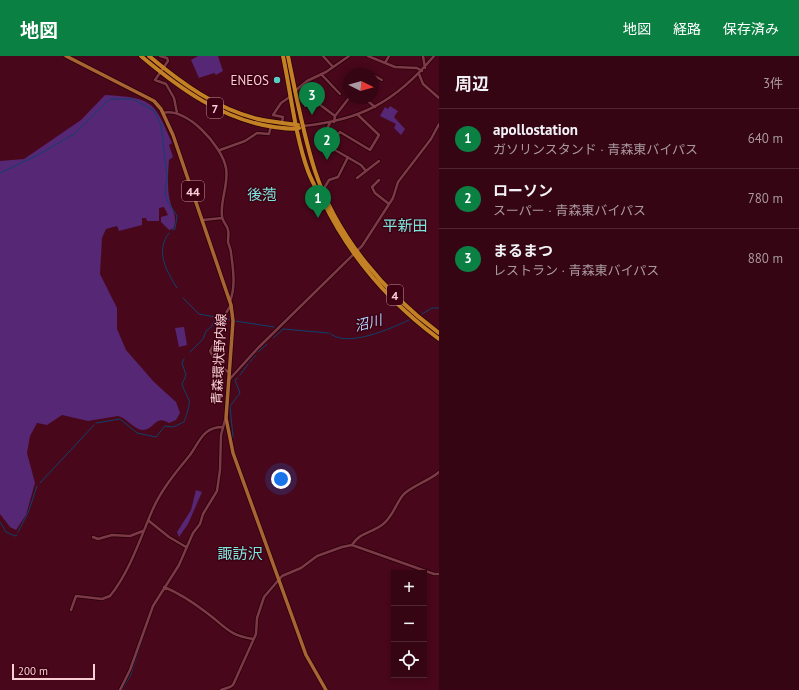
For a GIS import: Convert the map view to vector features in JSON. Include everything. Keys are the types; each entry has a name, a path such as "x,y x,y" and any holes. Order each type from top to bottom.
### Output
{"highway":[{"name":"7","path":"140,56 196,97 216,108 243,119 271,126 302,126"},
{"name":"7","path":"149,56 163,68 198,92 228,108 250,117 297,126"},
{"name":"4","path":"283,56 297,126 309,172 333,222 385,292 413,318 439,339"},
{"name":"4","path":"288,56 302,126 314,167 322,190 355,253 397,297 439,333"}],"main road":[{"name":"青森環状野内線","path":"66,56 150,99 158,105 163,113 181,156 231,303 233,321 228,372 226,418 233,453 306,655 326,690"}],"street":[{"path":"160,56 168,59 155,80 166,84 174,98 177,113"},
{"path":"323,56 333,67"},
{"path":"295,91 307,81 333,67 349,56"},
{"path":"368,56 395,67 417,68 422,70"},
{"path":"384,63 388,56"},
{"path":"423,56 424,68"},
{"path":"302,126 334,122 358,115 375,107 398,92 419,74 434,56"},
{"path":"321,74 340,94"},
{"path":"419,74 423,84 439,98"},
{"path":"282,123 283,117 273,115 280,103 291,96"},
{"path":"305,106 319,104 334,116"},
{"path":"334,122 334,116 344,104"},
{"path":"371,104 375,107"},
{"path":"163,113 170,111 177,113 191,121 220,150 227,172 222,197 222,218 228,230 234,273 233,296 220,333 210,351 217,363 228,372"},
{"path":"330,123 322,138 332,138 337,136 340,132 370,150 379,135 358,115"},
{"path":"228,382 258,348 362,246 389,204 398,182 431,139 439,124"},
{"path":"220,150 245,141 257,133 269,134 271,126"},
{"path":"332,138 336,150 361,165 366,171"},
{"path":"322,190 329,180 338,177 348,157"},
{"path":"357,178 379,161"},
{"path":"379,180 372,187 375,193 389,204"},
{"path":"203,220 222,218"},
{"path":"120,690 130,670 150,611 179,565 186,547 217,491 220,470 220,443 226,418"},
{"path":"71,610 76,596 102,599 110,596 129,566 152,511 162,493 203,434 212,429 223,427"},
{"path":"352,545 357,538 387,521 398,506 404,494 431,479 439,472"},
{"path":"149,521 169,537 186,547"},
{"path":"93,537 100,539 112,535 130,536 143,531"},
{"path":"221,690 232,686 253,639 264,597 282,576 301,568 317,556 352,545 434,574 439,574"},
{"path":"164,587 176,592 208,614 229,632 240,637 253,639"}],"shaded area":[{"path":"198,56 218,56 223,71 216,75 214,73 199,78 191,60"},
{"path":"105,95 133,98 142,100 149,104 161,118 172,143 169,145 173,157 169,160 168,186 170,201 175,217 174,228 169,230 161,222 161,217 168,215 164,207 159,208 159,221 147,221 146,218 142,218 142,225 119,231 117,226 106,229 102,238 100,274 117,308 117,329 126,350 154,382 176,402 180,413 176,420 169,423 161,420 143,430 118,416 88,421 62,415 47,425 37,423 30,436 27,453 35,483 26,515 16,530 10,527 0,514 0,161 24,159 81,120"},
{"path":"390,106 398,111 394,117 405,129 401,135 394,128 396,124 380,116 385,107 388,109"},
{"path":"184,327 187,345 179,347 175,328"},
{"path":"196,490 202,492 188,524 179,537 177,532 191,510"}],"waterway":[{"path":"0,173 36,156 74,134 110,99 133,99 153,110 161,125 167,177 165,195 177,216 175,229 172,230"},
{"path":"169,233 165,240 162,254 169,274 177,288"},
{"path":"183,298 199,314 230,320"},
{"name":"沼川","path":"422,314 432,308 439,308"},
{"path":"190,352 203,339 206,331 212,326 214,321 219,320"},
{"name":"沼川","path":"331,334 339,338 359,338 381,332 409,320"},
{"name":"沼川","path":"235,321 274,327"},
{"name":"沼川","path":"283,329 329,333"},
{"path":"273,338 283,329"},
{"path":"258,352 267,344"},
{"path":"253,358 256,355"},
{"path":"96,423 120,419 137,433 156,437 165,426 173,427 184,422 189,407 188,398 182,384 186,375 182,363 184,359"},
{"path":"240,375 248,364"},
{"path":"233,437 230,406 240,393 235,380 238,378"},
{"path":"40,483 94,425"},
{"path":"18,532 28,513 37,486"},
{"path":"0,522 6,532 15,536 17,535"},
{"path":"122,690 131,674 147,626"}],"place":[{"name":"ENEOS","path":"277,80"},
{"name":"まるまつ","path":"312,115"},
{"name":"ローソン","path":"327,160"},
{"name":"apollostation","path":"318,218"}],"district":[{"name":"後萢","path":"262,194"},
{"name":"平新田","path":"405,225"},
{"name":"諏訪沢","path":"240,553"}]}
